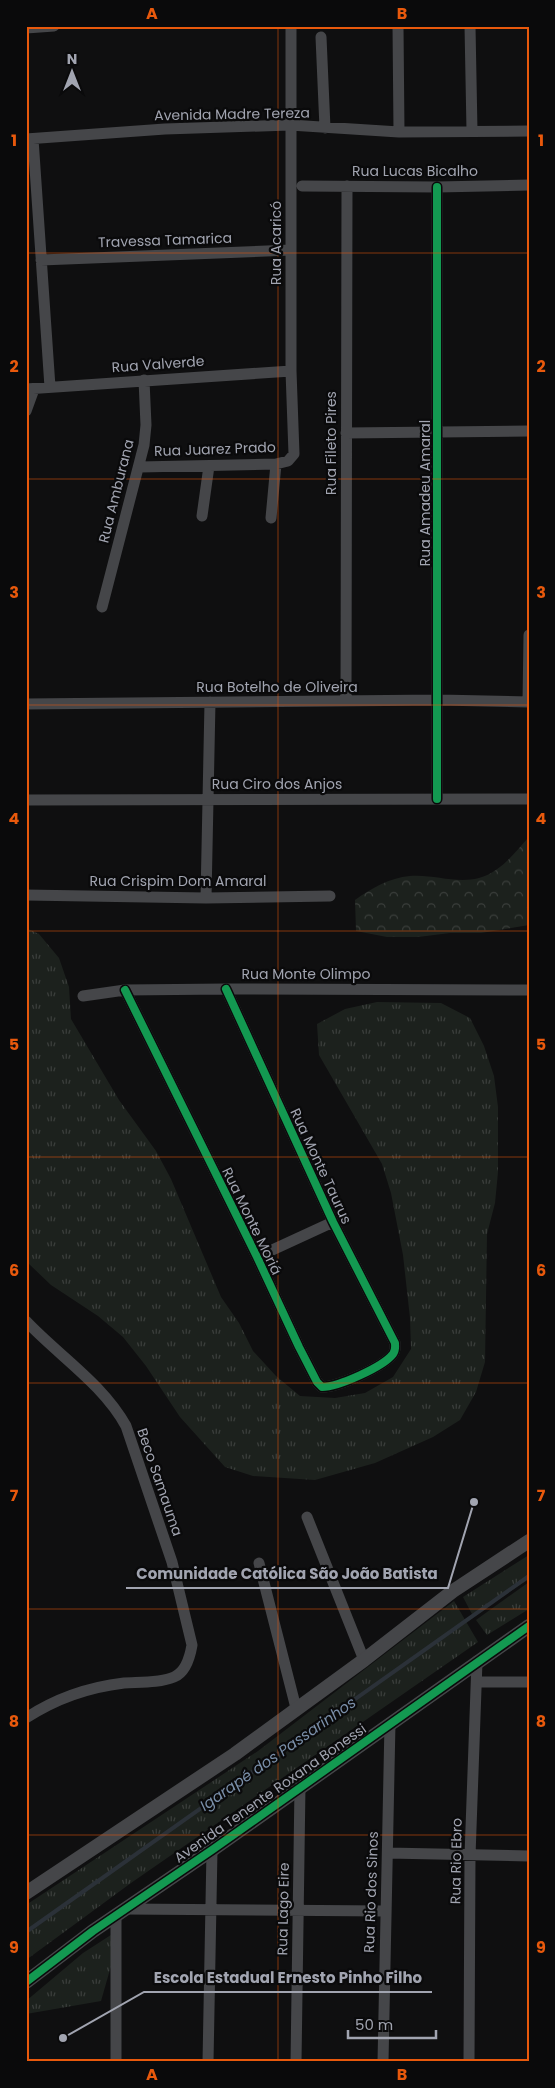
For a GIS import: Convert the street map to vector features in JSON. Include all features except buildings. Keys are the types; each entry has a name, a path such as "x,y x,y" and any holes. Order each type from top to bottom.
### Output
{"street":[{"path":"26,28 54,26"},
{"name":"Rua Acaricó","path":"291,26 291,371 294,454 291,459"},
{"path":"398,26 399,132"},
{"path":"470,26 472,131"},
{"path":"321,37 325,128"},
{"name":"Avenida Madre Tereza","path":"30,139 165,129 290,125 399,132 529,131"},
{"path":"30,139 50,387"},
{"name":"Rua Lucas Bicalho","path":"302,186 437,187 529,185"},
{"name":"Rua Fileto Pires","path":"346,701 347,186"},
{"name":"Rua Amadeu Amaral","path":"437,187 439,700 437,799"},
{"name":"Travessa Tamarica","path":"41,260 291,250"},
{"name":"Rua Valverde","path":"30,389 291,371"},
{"name":"Rua Amburana","path":"102,607 140,467 146,425 144,380"},
{"path":"26,411 30,389"},
{"path":"346,433 529,431"},
{"name":"Rua Juarez Prado","path":"140,467 276,464 291,459"},
{"path":"271,518 276,464"},
{"path":"202,516 209,466"},
{"path":"528,702 529,635"},
{"name":"Rua Botelho de Oliveira","path":"26,704 439,700 528,702"},
{"path":"206,898 210,702"},
{"name":"Rua Ciro dos Anjos","path":"26,800 529,799"},
{"name":"Rua Crispim Dom Amaral","path":"26,895 206,898 330,896"},
{"name":"Rua Monte Taurus","path":"226,989 333,1222 395,1343 395,1351"},
{"name":"Rua Monte Olimpo","path":"84,996 125,990 529,990"},
{"name":"Rua Monte Moriá","path":"125,990 317,1382 322,1387 330,1387 361,1374 392,1356 395,1351"},
{"path":"257,1258 333,1222"},
{"name":"Beco Samauma","path":"26,1321 116,1407 162,1532 192,1646 190,1658 185,1667 173,1678 110,1685 68,1696 26,1718"},
{"path":"307,1517 364,1660"},
{"path":"26,1893 234,1754 364,1660 460,1586 529,1541"},
{"path":"259,1563 296,1708"},
{"name":"Avenida Tenente Roxana Bonessi","path":"26,1982 120,1912 212,1850 529,1626"},
{"name":"Rua Rio Ebro","path":"469,2062 470,1856 477,1661"},
{"path":"477,1682 529,1682"},
{"name":"Rua Rio dos Sinos","path":"383,2062 390,1723"},
{"name":"Rua Lago Eire","path":"296,2062 300,1786"},
{"path":"208,2062 212,1850"},
{"path":"388,1853 529,1856"},
{"path":"116,2062 120,1912 210,1910 385,1911"}],"green space":[{"path":"529,837 529,925 481,933 450,933 418,937 387,937 356,931 355,900 374,888 388,881 410,876 462,880 479,878 501,866"},
{"path":"26,928 39,934 59,958 69,987 71,1019 119,1100 156,1151 171,1179 221,1297 239,1323 253,1351 276,1376 300,1396 335,1398 365,1393 393,1377 411,1349 410,1318 403,1255 391,1193 382,1164 319,1055 317,1024 345,1009 377,1002 441,1003 470,1018 484,1046 494,1076 498,1107 498,1172 495,1203 487,1234 485,1362 476,1392 460,1420 433,1437 375,1463 315,1480 253,1476 225,1467 180,1417 146,1366 123,1337 98,1316 51,1285 28,1263 26,1259"},
{"path":"529,1555 529,1579 473,1616 463,1597"},
{"path":"529,1582 529,1609 487,1635 476,1620"},
{"path":"454,1601 478,1642 131,1883 26,1960 26,1905 258,1751"},
{"path":"114,1933 119,1938 101,2001 26,2014 26,2001 83,1953"}],"waterway":[{"name":"Igarapé dos Passarinhos","path":"26,1932 529,1576"}],"cycle path":[{"path":"437,187 437,799"},
{"path":"125,990 317,1382 322,1387 338,1384 380,1365 393,1354 395,1343 333,1222 226,989"},
{"path":"26,1982 93,1931 212,1850 529,1626"}],"place":[{"name":"Comunidade Católica São João Batista","path":"474,1502"},
{"name":"Escola Estadual Ernesto Pinho Filho","path":"63,2038"}]}
